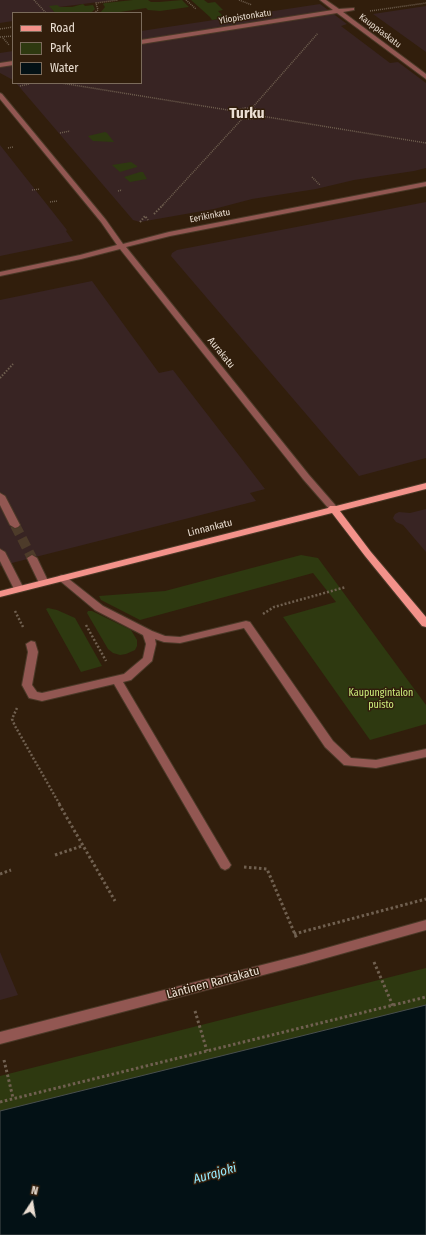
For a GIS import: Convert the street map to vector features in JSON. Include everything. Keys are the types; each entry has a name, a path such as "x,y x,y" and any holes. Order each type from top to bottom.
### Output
{"main road":[{"name":"Linnankatu","path":"0,594 333,508 426,486"},
{"name":"Aurakatu","path":"333,508 368,554 426,624"}],"street":[{"name":"Kauppiaskatu","path":"323,0 426,77"},
{"name":"Yliopistonkatu","path":"142,42 352,9"},
{"path":"0,65 12,63"},
{"name":"Aurakatu","path":"0,95 104,221 121,246 306,477 333,508"},
{"name":"Eerikinkatu","path":"0,274 67,260 180,232 426,184"},
{"path":"0,496 15,525"},
{"path":"0,552 19,589"},
{"path":"32,558 44,583"},
{"path":"62,578 99,608 148,634 164,639 180,640 246,624 329,744 348,762 376,764 426,753"},
{"path":"31,644 33,652 27,686 33,695 42,697 127,677 148,659 152,644 148,634"},
{"path":"116,679 226,865"},
{"name":"Läntinen Rantakatu","path":"0,1038 305,959 426,925"}],"path":[{"path":"34,0 45,12"},
{"path":"95,12 98,10 96,3 118,0"},
{"path":"186,0 196,9"},
{"path":"239,0 251,4 251,0"},
{"path":"338,11 375,11 426,3"},
{"path":"375,11 379,13"},
{"path":"0,29 12,27"},
{"path":"252,108 319,32"},
{"path":"1,36 12,36"},
{"path":"1,36 8,44"},
{"path":"6,42 10,41"},
{"path":"20,86 29,84"},
{"path":"67,84 234,111 241,108 252,108 259,110 262,114 261,116"},
{"path":"234,111 234,115 242,119 261,116 426,144"},
{"path":"154,214 242,119"},
{"path":"60,133 70,131"},
{"path":"8,148 13,147"},
{"path":"312,177 324,188"},
{"path":"32,190 40,189"},
{"path":"118,191 122,190"},
{"path":"50,202 57,201"},
{"path":"140,222 145,216"},
{"path":"0,378 13,364"},
{"path":"246,624 274,608 346,587"},
{"path":"86,624 116,679"},
{"path":"33,695 15,710 12,719 82,846 115,901"},
{"path":"55,855 82,846"},
{"path":"226,865 267,869 305,959"},
{"path":"0,874 11,870"},
{"path":"294,934 426,900"},
{"path":"381,979 393,1006"},
{"path":"0,1102 426,997"},
{"path":"198,1020 207,1051"},
{"path":"8,1074 13,1098"}],"shaded area":[{"path":"0,0 115,0 51,8 54,12 12,12 12,21 0,23"},
{"path":"320,4 347,24 341,26 390,63 398,62 426,83 426,168 354,180 316,189 252,199 214,209 140,222 133,220 17,84 142,84 142,31"},
{"path":"426,6 426,52 373,14"},
{"path":"12,51 12,79 0,73 0,53"},
{"path":"0,145 67,230 66,231 73,241 0,256"},
{"path":"426,202 426,458 359,476 171,256 172,253 177,250"},
{"path":"92,281 159,373 173,370 265,489 250,493 256,501 0,566 0,300"},
{"path":"426,509 426,552 403,525 396,522 393,518 395,514 399,512 410,513"},
{"path":"0,952 18,995 0,1000"}],"green space":[{"path":"133,0 159,2 182,0 189,7 160,11 148,10 146,8 120,12 101,12 105,7 103,4"},
{"path":"191,0 204,0 208,3 215,2 223,10 218,11 225,18 212,20"},
{"path":"83,4 85,6 93,5 95,9 92,12 54,12 49,6 57,5 60,7 72,7"},
{"path":"105,132 114,142 93,141 88,136"},
{"path":"131,162 137,167 120,172 112,165"},
{"path":"143,172 147,179 130,182 124,177"},
{"name":"Kaupungintalon puisto","path":"301,555 318,558 426,705 426,724 370,740 283,617 336,602 313,573 140,620 101,600 99,596 165,591"},
{"path":"46,609 57,610 75,618 102,666 81,672"},
{"path":"88,611 92,611 131,630 137,640 135,650 120,655 113,653 108,649 87,613"},
{"path":"426,968 426,1235 0,1235 0,1076"}],"water":[{"name":"Aurajoki","path":"426,1005 426,1235 0,1235 0,1111"}],"tunnel":[{"path":"15,525 32,558"}],"district":[{"name":"Turku","path":"247,114"}]}
